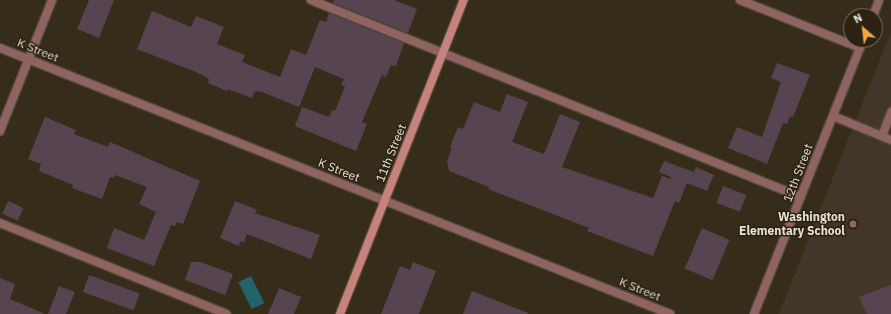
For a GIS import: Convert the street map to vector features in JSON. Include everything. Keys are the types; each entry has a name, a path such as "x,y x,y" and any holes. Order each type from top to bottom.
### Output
{"street":[{"path":"0,131 52,0"},
{"path":"311,0 801,197"},
{"name":"11th Street","path":"340,314 464,0"},
{"path":"740,0 843,41"},
{"name":"K Street","path":"0,48 670,314"},
{"name":"12th Street","path":"754,314 860,48"},
{"path":"882,136 891,112"},
{"path":"833,116 891,140"},
{"path":"0,223 226,314"}],"shaded area":[{"name":"Washington Elementary School","path":"891,32 891,314 779,314 854,124"}],"water":[{"path":"251,276 264,303 252,309 238,282"}],"building":[{"path":"89,0 114,0 99,38 77,29"},
{"path":"334,0 394,0 417,9 408,33 333,3"},
{"path":"152,11 191,27 196,16 224,27 217,44 245,55 242,62 280,77 291,49 306,55 320,20 326,22 329,13 404,43 396,66 391,65 386,77 382,75 362,122 367,124 356,151 295,126 302,107 329,117 332,110 335,111 345,86 341,85 344,79 315,67 299,107 262,92 255,91 252,98 228,89 227,91 208,83 209,79 196,72 137,49"},
{"path":"777,63 810,75 793,117 790,116 787,124 783,123 767,164 728,148 737,127 762,137 781,82 771,78"},
{"path":"507,94 528,102 512,142 544,154 560,114 580,122 562,167 653,198 662,176 670,179 671,177 659,172 664,161 694,172 696,167 714,175 707,191 687,183 679,203 675,201 653,256 587,231 589,228 488,189 489,187 449,171 447,161 452,148 450,147 458,127 463,129 474,102 500,112"},
{"path":"45,117 76,130 74,134 108,147 110,142 200,181 183,224 177,222 175,226 171,225 154,266 107,248 114,228 144,240 156,212 139,204 147,187 115,175 114,178 110,177 102,199 72,188 73,185 39,171 41,164 28,159"},
{"path":"723,186 746,195 740,212 717,203"},
{"path":"8,201 24,208 18,221 2,214"},
{"path":"235,201 257,210 255,213 320,235 311,259 247,234 244,242 240,241 239,246 220,238"},
{"path":"702,228 730,240 712,280 685,269"},
{"path":"191,262 200,262 233,274 225,295 185,280"},
{"path":"413,262 436,271 419,314 381,314 400,266 410,270"},
{"path":"89,275 140,293 134,310 83,292"},
{"path":"0,278 15,284 10,299 45,314 0,314"},
{"path":"891,285 891,314 867,314 859,297"},
{"path":"59,286 75,292 66,314 48,314"},
{"path":"279,288 301,297 294,314 268,314"},
{"path":"472,291 528,313 528,314 463,314"}],"place":[{"name":"Washington Elementary School","path":"853,224"}]}
